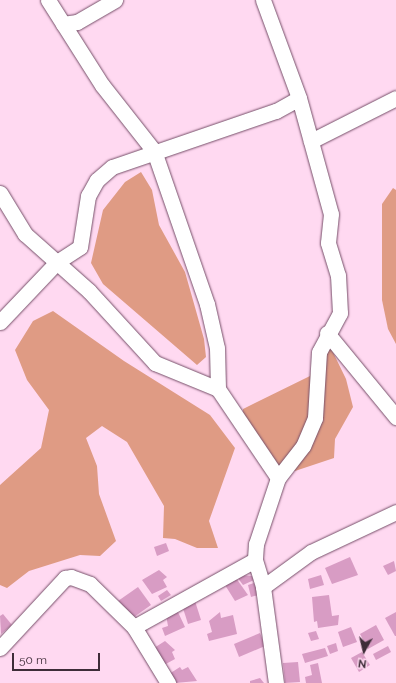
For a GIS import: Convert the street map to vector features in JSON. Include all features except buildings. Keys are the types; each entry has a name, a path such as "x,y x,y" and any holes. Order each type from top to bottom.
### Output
{"street":[{"path":"48,0 102,85 154,151 207,304 217,348 218,390"},
{"path":"63,24 77,22 115,0"},
{"path":"263,0 299,98 331,214 328,243 338,275 340,313 327,333 319,352 315,418 303,446 278,478 255,560 263,588 276,683"},
{"path":"0,322 57,262 80,247 88,196 97,180 112,167 154,151 276,111 299,98"},
{"path":"311,141 396,98"},
{"path":"0,193 25,234 57,262 155,363 218,390 278,478"},
{"path":"327,333 396,417"},
{"path":"263,588 311,552 395,514"},
{"path":"134,627 255,560"},
{"path":"0,648 65,578 72,577 90,584 134,627 168,683"}],"shaded area":[{"path":"141,172 152,190 159,225 185,272 204,339 206,357 197,365 103,284 91,263 103,210 125,182"},
{"path":"393,188 396,190 396,344 388,329 382,300 382,204"},
{"path":"53,311 124,361 210,415 235,448 209,521 218,548 197,548 175,539 163,538 164,506 127,442 102,426 86,438 97,466 99,494 116,541 100,556 80,555 29,571 7,588 0,585 0,485 41,448 49,410 27,380 15,350 33,321"},
{"path":"327,340 346,379 353,407 335,439 334,458 295,471 277,465 243,419 243,409 310,376 315,357"}]}
